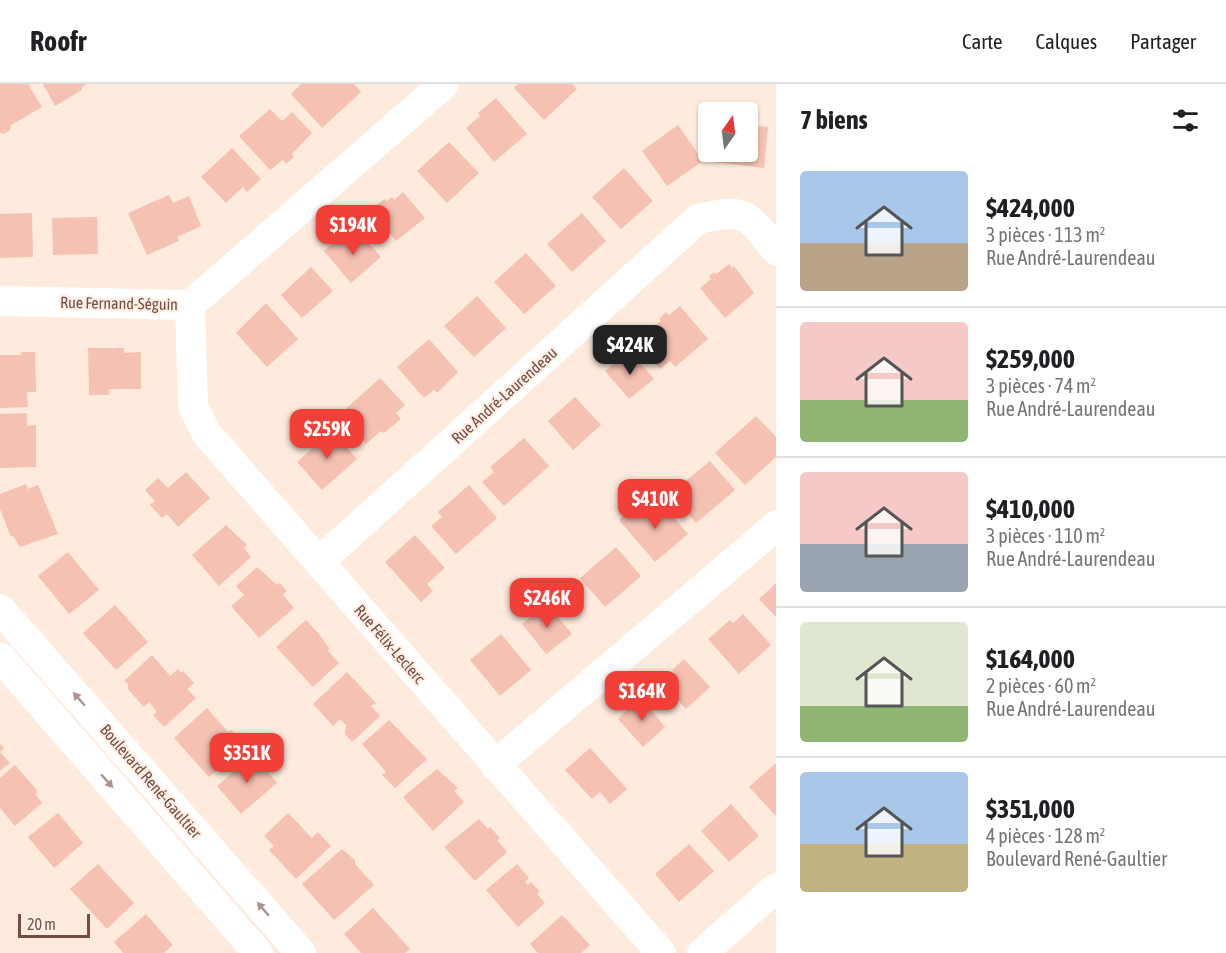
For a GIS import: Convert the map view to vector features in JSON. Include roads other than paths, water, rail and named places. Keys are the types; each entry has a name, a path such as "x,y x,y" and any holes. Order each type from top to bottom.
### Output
{"street":[{"name":"Rue Fernand-Séguin","path":"0,301 190,305 444,84"},
{"name":"Rue André-Laurendeau","path":"319,562 698,219 730,212 751,219 776,250"},
{"name":"Rue Félix-Leclerc","path":"190,305 193,406 206,433 661,953"},
{"path":"495,765 776,526"},
{"name":"Boulevard René-Gaultier","path":"0,609 301,953"},
{"name":"Boulevard René-Gaultier","path":"0,657 258,953"},
{"path":"702,953 776,888"}]}
